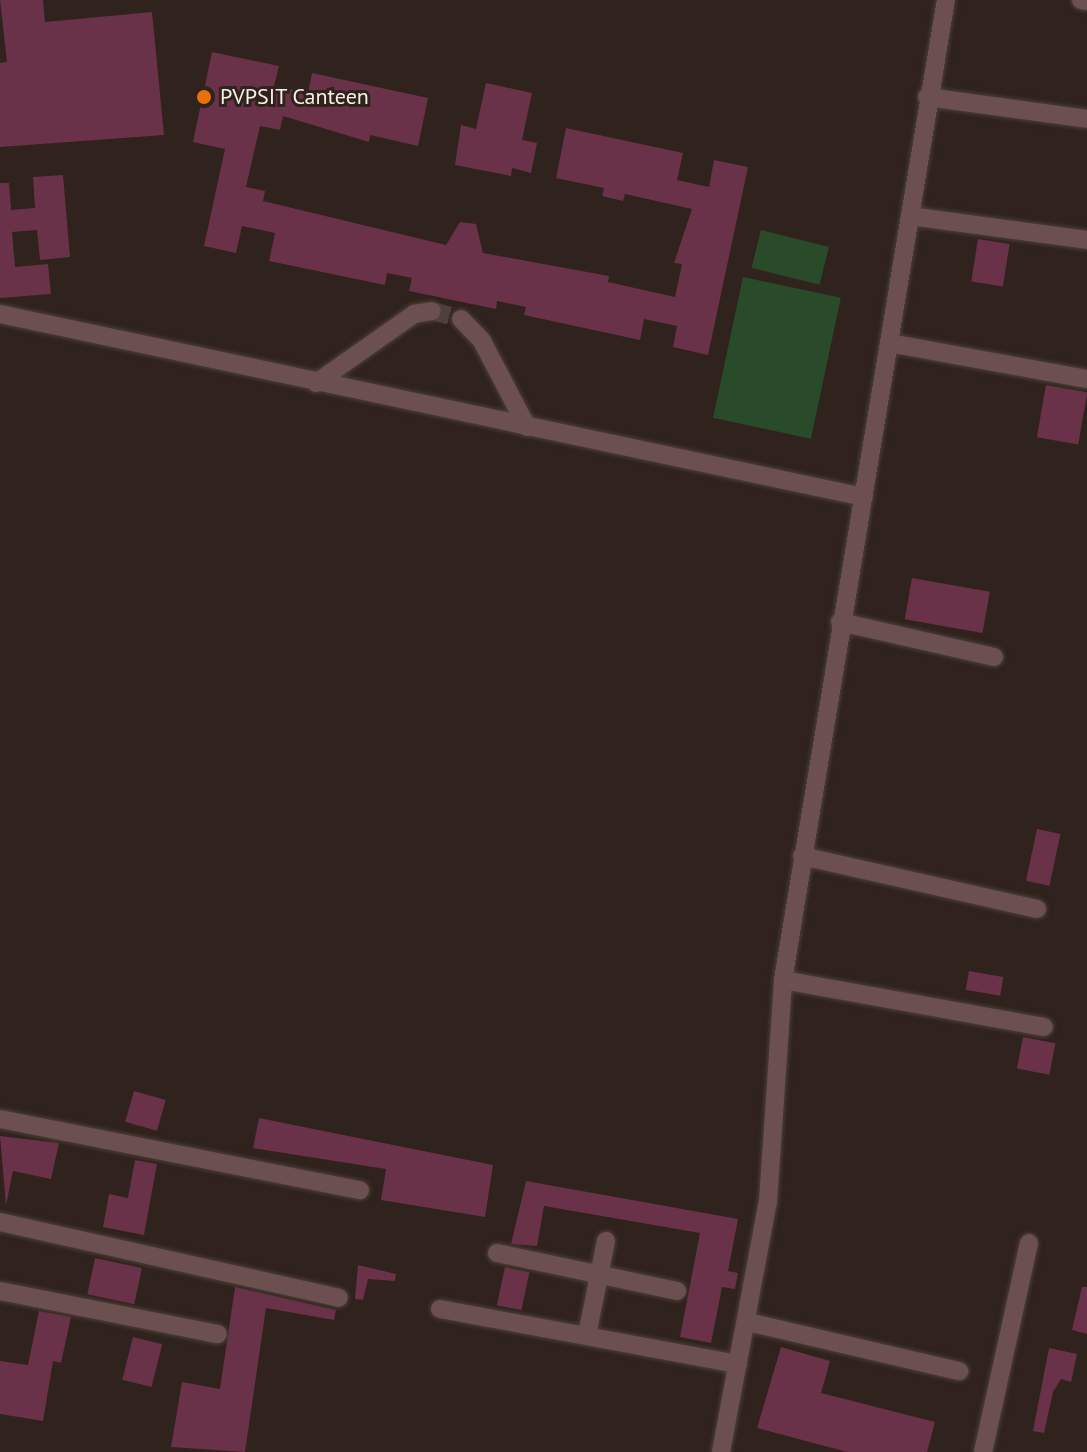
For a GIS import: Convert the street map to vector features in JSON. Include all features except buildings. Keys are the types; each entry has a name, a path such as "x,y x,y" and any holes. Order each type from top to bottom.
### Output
{"street":[{"path":"721,1452 748,1322 768,1202 783,980 802,856 864,497 927,97 946,0"},
{"path":"927,97 1087,119"},
{"path":"910,216 1087,240"},
{"path":"316,383 414,314 432,311"},
{"path":"0,314 864,497"},
{"path":"461,319 482,341 527,427"},
{"path":"889,343 1087,379"},
{"path":"840,622 994,657"},
{"path":"802,856 1037,909"},
{"path":"783,980 1044,1027"},
{"path":"0,1119 360,1190"},
{"path":"1,1224 339,1298"},
{"path":"587,1335 606,1241"},
{"path":"983,1452 1029,1243"},
{"path":"497,1253 677,1291"},
{"path":"0,1291 218,1334"},
{"path":"440,1309 738,1364"},
{"path":"748,1322 959,1371"}],"green space":[{"path":"761,230 829,247 819,285 752,268"},
{"path":"743,277 841,298 811,439 713,418"}],"tunnel":[{"path":"432,311 461,319"}],"place":[{"name":"PVPSIT Canteen","path":"204,97"}]}
